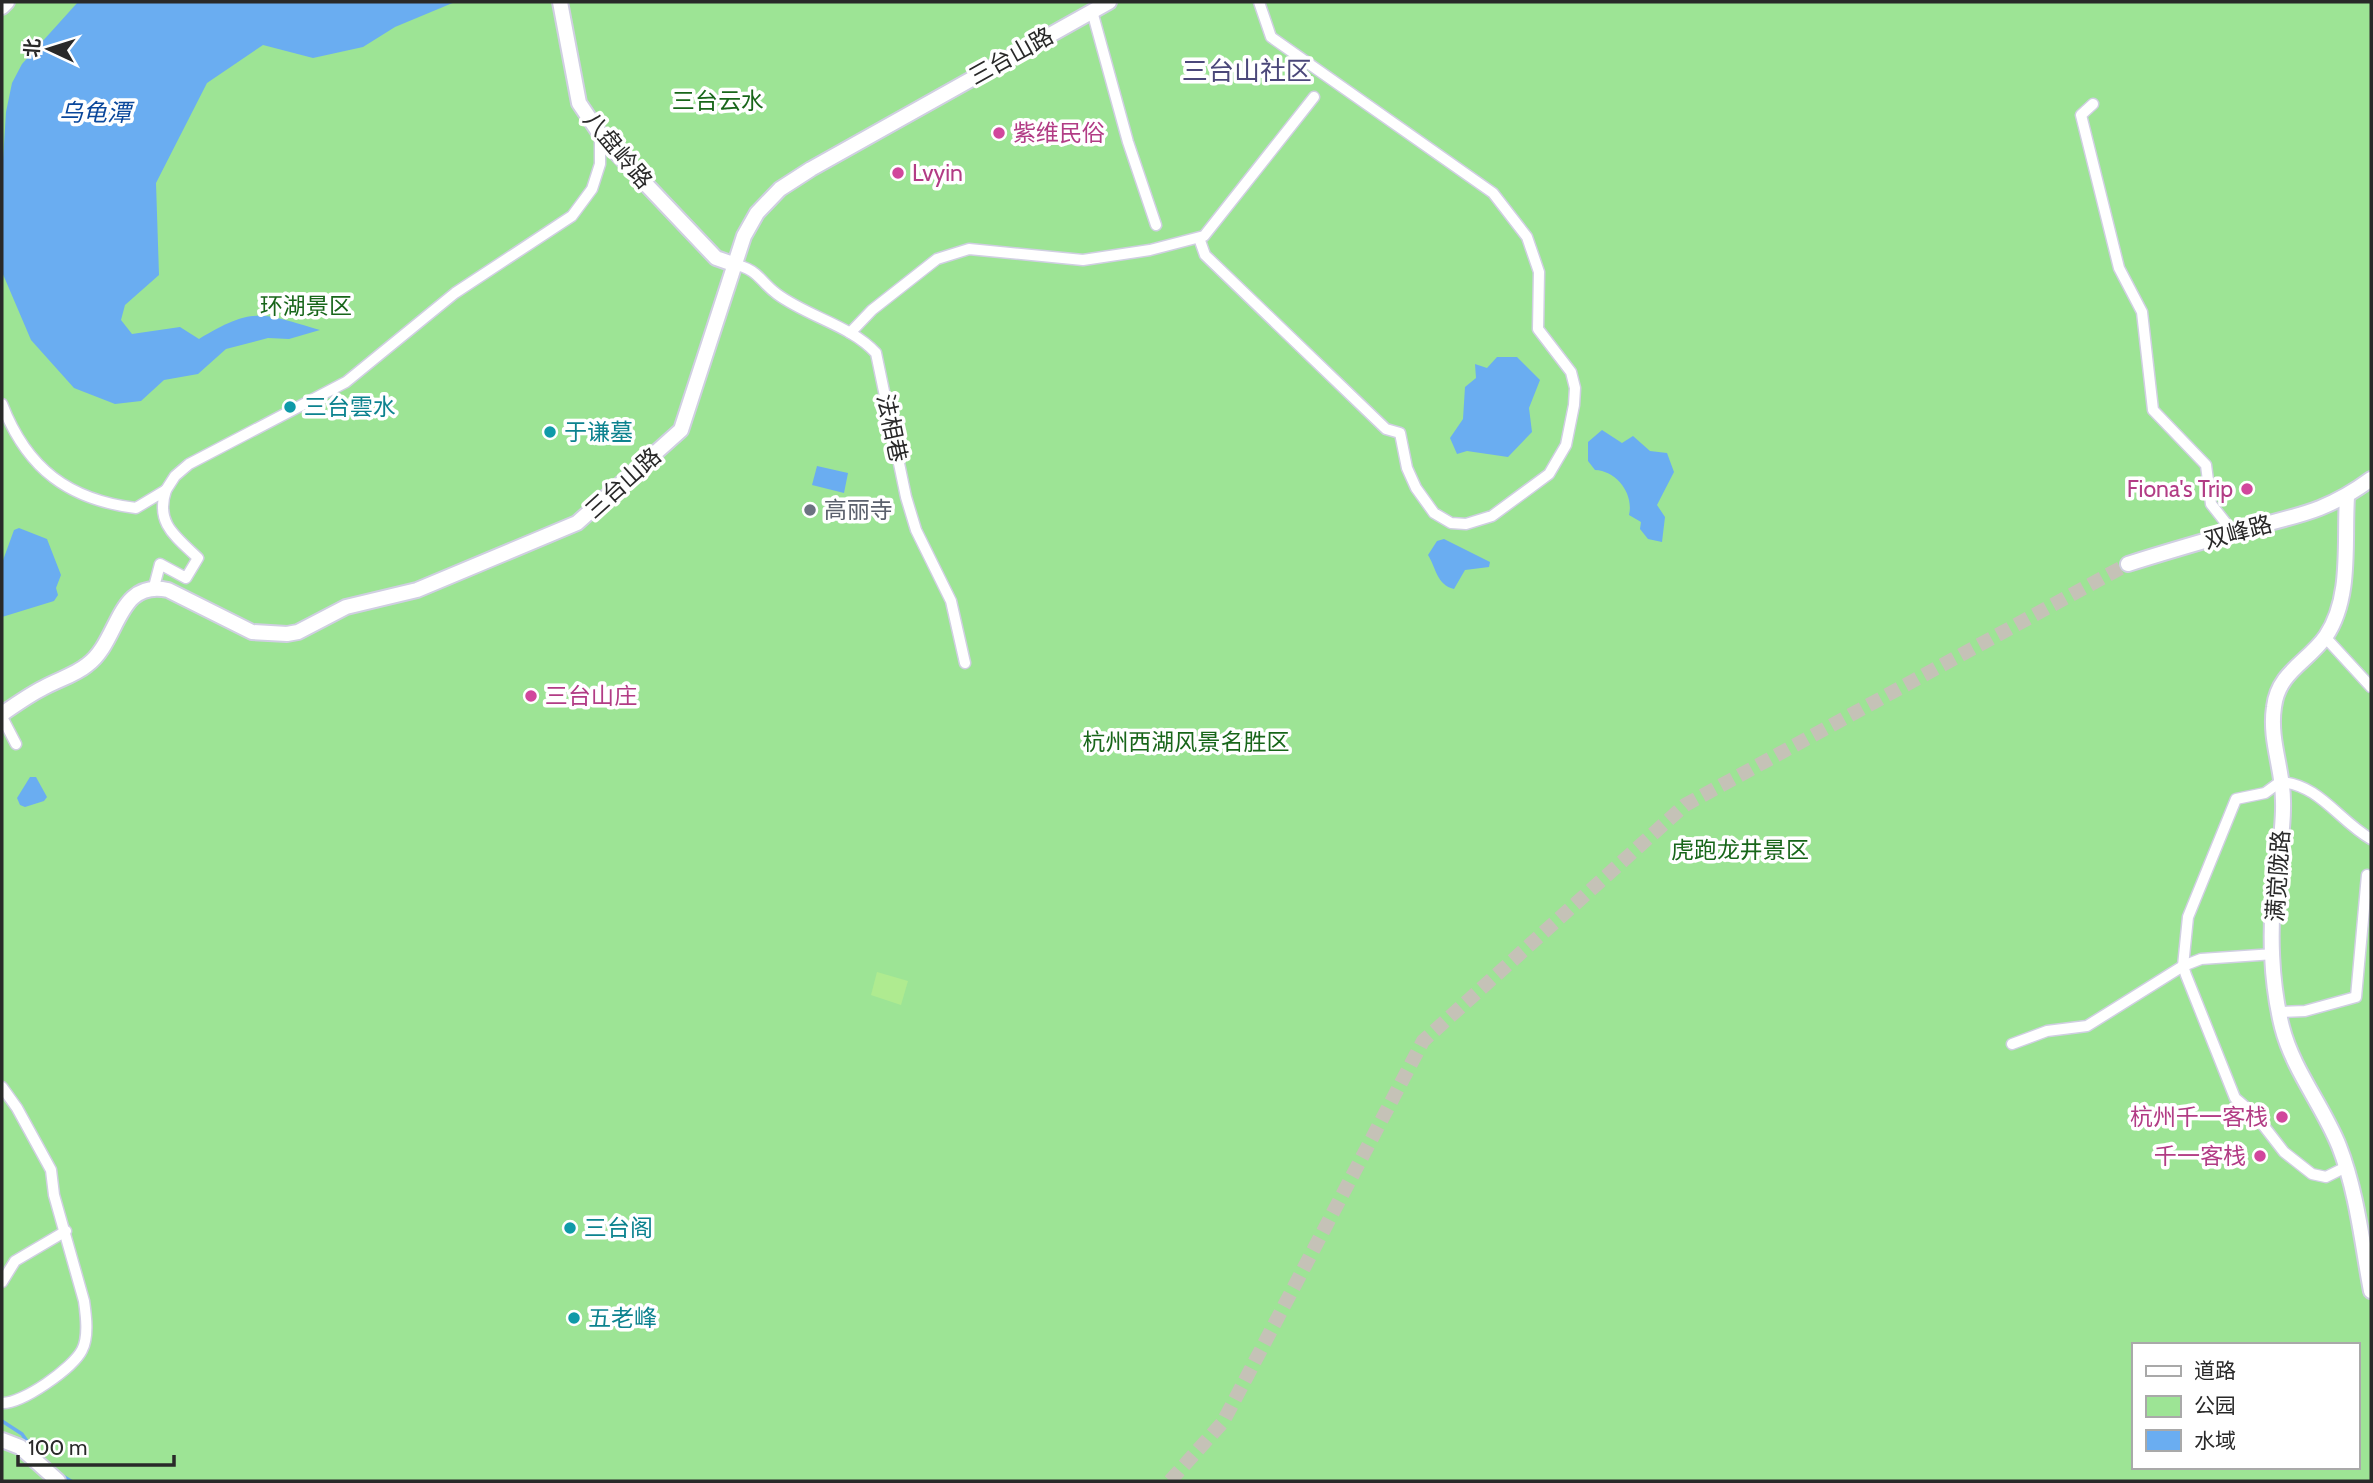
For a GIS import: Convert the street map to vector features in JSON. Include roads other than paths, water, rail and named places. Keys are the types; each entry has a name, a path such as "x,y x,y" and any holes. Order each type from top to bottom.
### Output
{"street":[{"path":"2,7 7,2"},
{"name":"八盘岭路","path":"560,2 579,103 600,134 716,258 733,264"},
{"name":"三台山路","path":"154,587 168,590 253,632 287,634 298,632 346,607 417,590 577,523 681,430 733,264 757,213 780,189 920,106 1109,2"},
{"path":"1199,238 1205,255 1386,429 1400,433 1401,451 1411,478 1434,513 1451,523 1466,524 1492,516 1549,474 1566,445 1575,388 1571,372 1538,329 1538,272 1527,237 1493,193 1271,37 1259,2"},
{"path":"1092,11 1128,142 1156,225"},
{"path":"850,333 872,310 937,260 969,249 1083,260 1150,250 1204,236 1314,97"},
{"path":"2093,104 2081,115 2119,268 2142,312 2153,410 2206,465 2211,504 2233,532"},
{"path":"16,744 2,716 42,688 87,666 108,639 126,604 142,590 154,587 160,565 186,578 198,558 167,530 162,518 166,490 175,475 189,464 346,382 455,293 572,216 592,189 600,164 600,134"},
{"name":"法相巷","path":"733,264 751,268 774,292 804,312 862,338 876,354 906,497 916,530 951,601 965,663"},
{"path":"2,404 30,453 56,481 82,496 136,508 166,490"},
{"path":"2347,497 2371,479"},
{"name":"双峰路","path":"2128,564 2233,532 2317,512 2347,497"},
{"name":"满觉陇路","path":"2347,497 2343,590 2325,637 2284,678 2278,691 2273,723 2284,799 2273,915 2274,954 2280,1012 2293,1057 2332,1131 2346,1167 2371,1291"},
{"path":"2325,637 2371,687"},
{"path":"2346,1167 2326,1177 2312,1174 2284,1152 2256,1116 2235,1098 2183,965 2188,917 2236,799 2265,793 2280,782 2297,783 2318,795 2350,827 2371,839"},
{"path":"2280,1012 2305,1011 2356,997 2367,875"},
{"path":"2012,1044 2047,1031 2087,1026 2183,965 2201,959 2274,954"},
{"path":"2,1087 17,1108 51,1170 54,1195 84,1301 83,1349 71,1364 30,1394 2,1403"},
{"path":"2,1282 15,1261 66,1231"},
{"path":"2,1440 20,1447 52,1480"}],"water":[{"name":"乌龟潭","path":"78,2 455,2 395,27 363,47 313,58 263,45 207,83 156,183 159,275 125,305 121,320 132,334 180,327 199,339 233,321 258,316 320,330 289,339 268,338 226,349 198,374 164,380 141,401 115,404 74,388 31,340 2,272 2,176 6,112 12,83 22,64"},
{"path":"1497,357 1517,357 1540,380 1529,408 1532,432 1508,457 1467,451 1457,454 1450,438 1463,419 1465,387 1476,378 1475,364 1487,368"},
{"path":"1602,430 1622,443 1633,436 1650,451 1667,453 1674,472 1657,505 1665,517 1662,542 1648,539 1640,529 1641,522 1629,515 1629,499 1617,479 1603,471 1595,470 1588,461 1588,442"},
{"path":"817,466 848,473 844,493 812,485"},
{"path":"19,528 47,539 61,575 56,588 58,595 54,601 2,617 2,563 14,530"},
{"path":"1444,539 1490,562 1489,567 1465,570 1454,589 1448,587 1440,580 1428,555 1437,541"},
{"path":"30,777 36,777 47,797 44,801 25,807 20,805 17,798"}],"waterway":[{"path":"2,1421 22,1434 34,1451"},
{"path":"61,1475 71,1481"}],"tunnel":[{"path":"1170,1481 1223,1422 1423,1041 1685,805 2128,564"}],"place":[{"name":"紫维民俗","path":"999,133"},
{"name":"Lvyin","path":"898,173"},
{"name":"三台雲水","path":"290,407"},
{"name":"于谦墓","path":"550,432"},
{"name":"Fiona's Trip","path":"2247,489"},
{"name":"高丽寺","path":"810,510"},
{"name":"三台山庄","path":"531,696"},
{"name":"杭州千一客栈","path":"2282,1117"},
{"name":"千一客栈","path":"2260,1156"},
{"name":"三台阁","path":"570,1228"},
{"name":"五老峰","path":"574,1318"}],"district":[{"name":"三台山社区","path":"1247,71"}],"park label":[{"name":"三台云水","path":"718,101"},
{"name":"环湖景区","path":"306,306"},
{"name":"杭州西湖风景名胜区","path":"1186,742"},
{"name":"虎跑龙井景区","path":"1740,850"}]}
